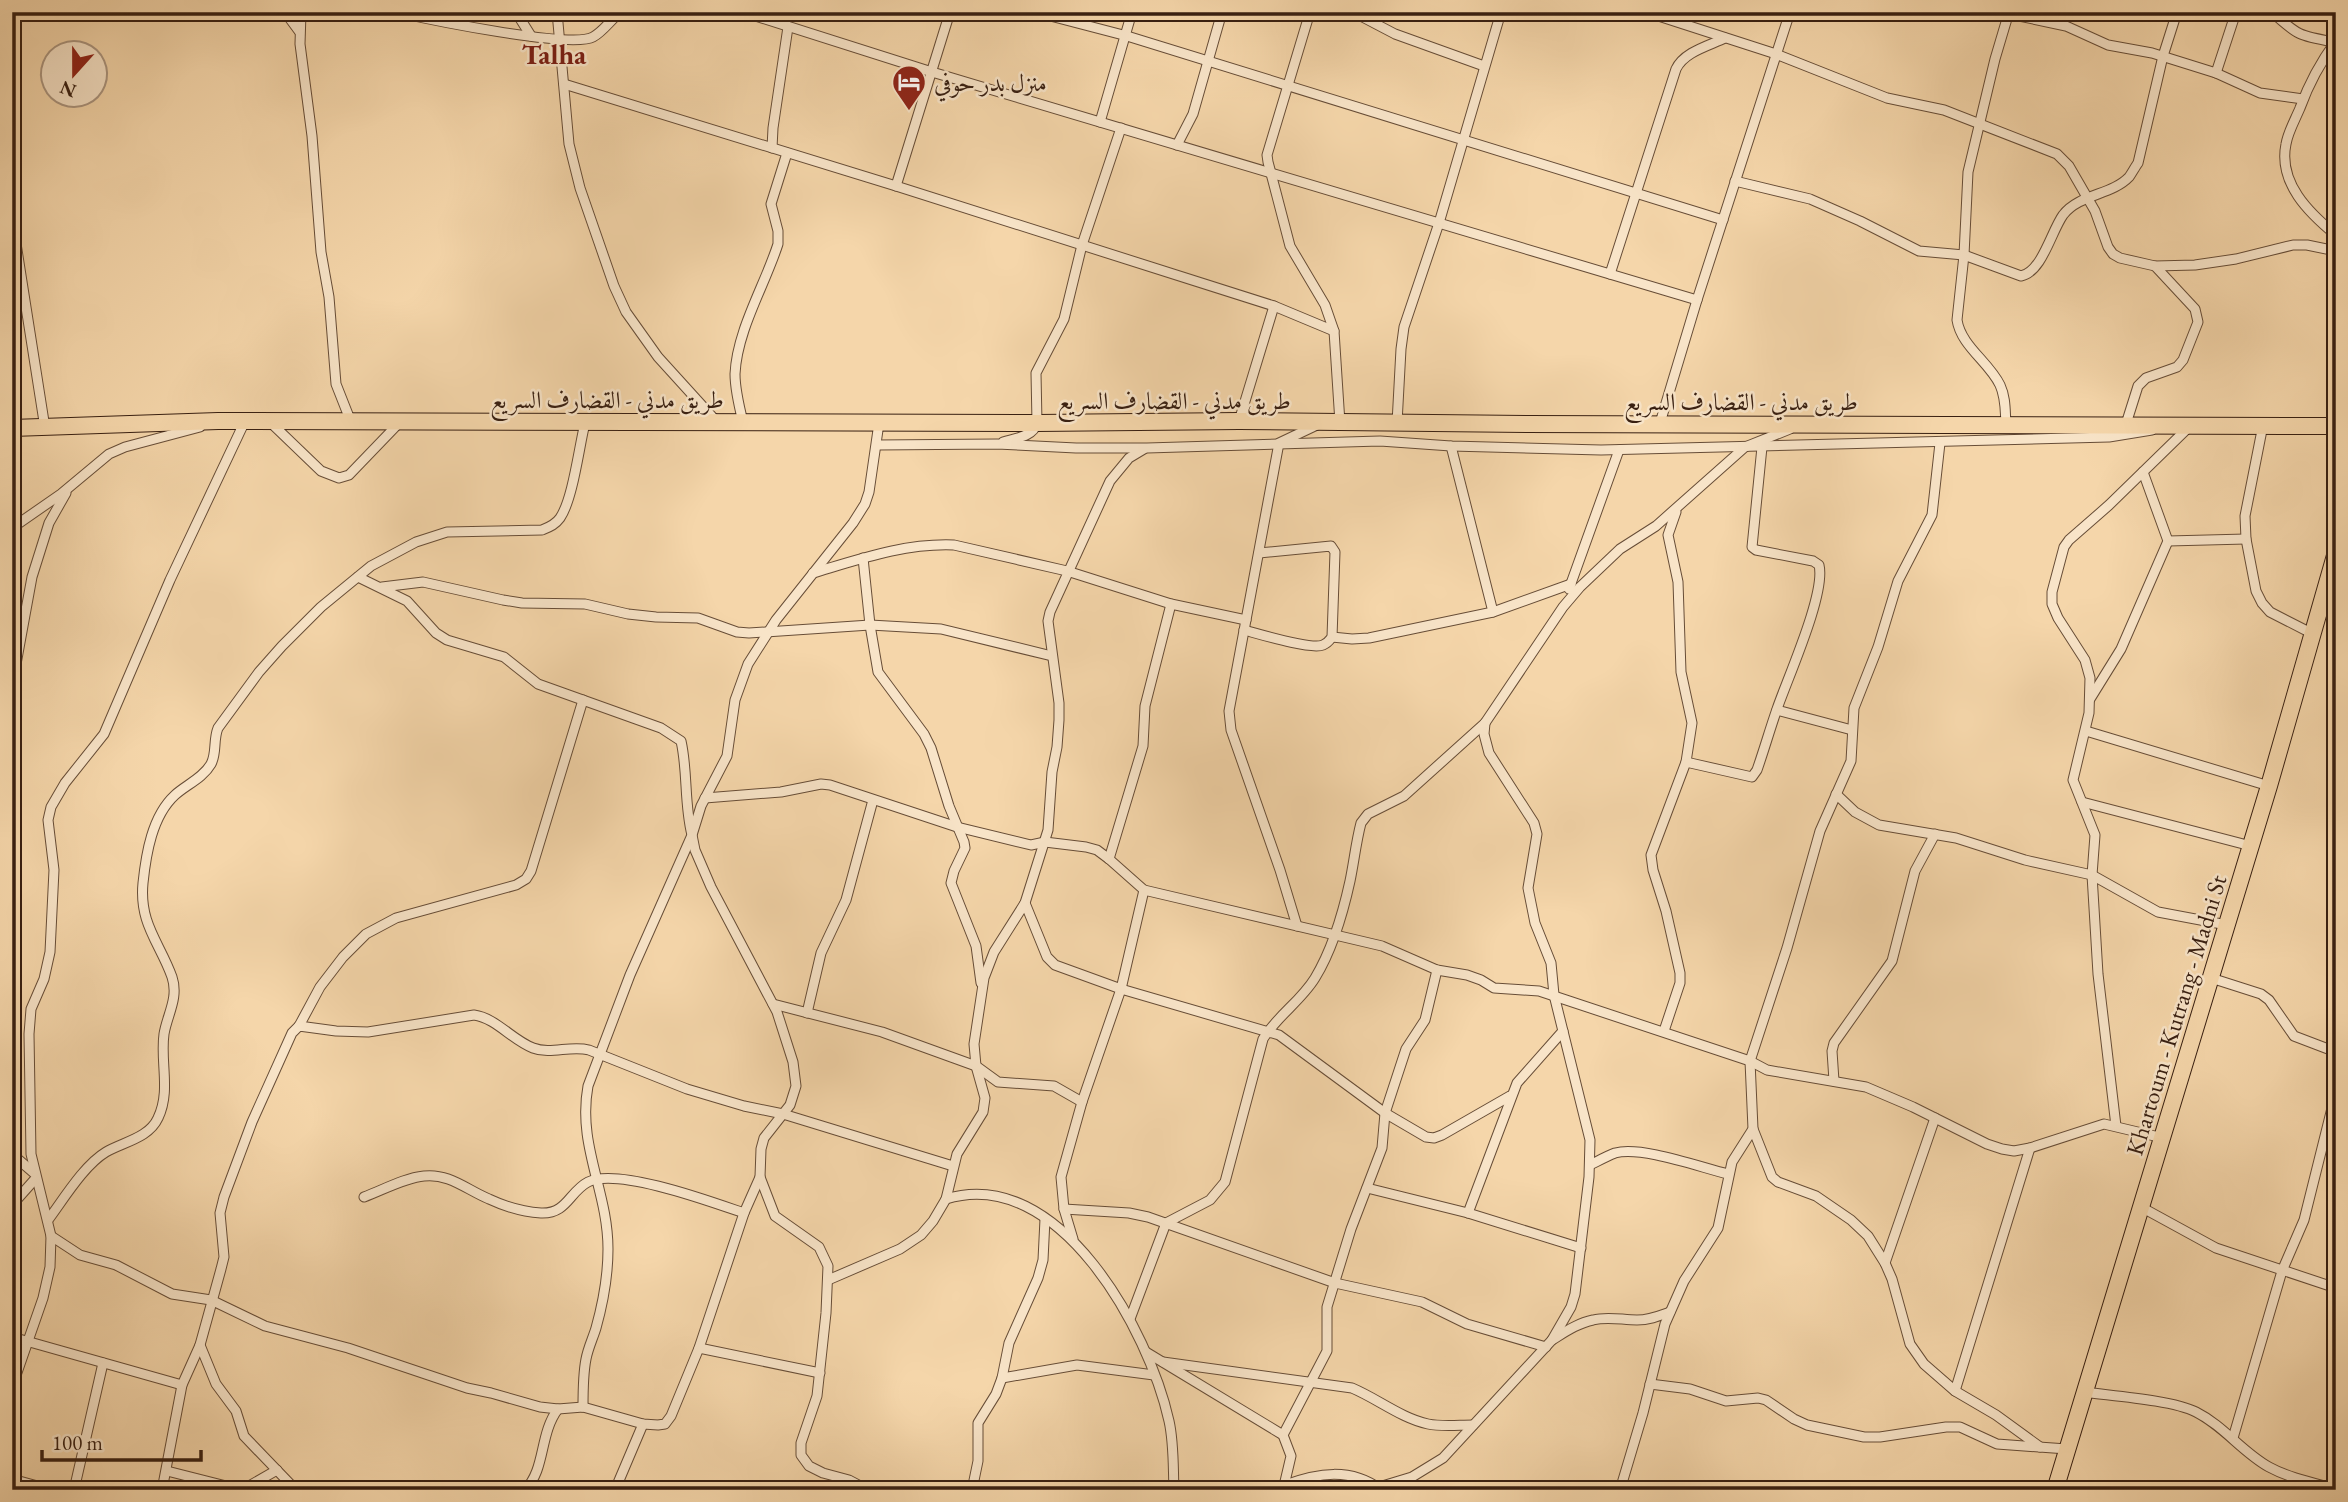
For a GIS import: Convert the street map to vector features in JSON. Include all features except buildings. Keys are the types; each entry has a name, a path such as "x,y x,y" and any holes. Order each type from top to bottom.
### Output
{"highway":[{"name":"طريق مدني - القضارف السريع","path":"12,428 218,421 2336,425"},
{"name":"Khartoum - Kutrang - Madni St","path":"2055,1490 2269,786 2336,552"}],"street":[{"path":"285,12 299,31"},
{"path":"301,12 299,31 312,136 321,252 329,297 335,384 351,422"},
{"path":"396,12 531,36 581,41 593,38 621,12"},
{"path":"516,12 531,36"},
{"path":"557,12 569,144 580,188 614,286 626,313 657,357 717,422"},
{"path":"743,12 932,72 1697,300"},
{"path":"897,186 950,12"},
{"path":"1035,12 1127,36 1723,220"},
{"path":"1100,122 1132,12"},
{"path":"1177,145 1193,114 1223,12"},
{"path":"1310,12 1267,155 1290,246 1325,305 1334,331 1340,423"},
{"path":"1353,12 1395,34 1484,66"},
{"path":"1397,423 1404,327 1439,223 1500,12"},
{"path":"1646,12 1776,54 1879,95 1933,106 2057,154 2069,166 2095,211 2113,254 2155,266 2205,264 2293,245 2336,251"},
{"path":"1660,423 1790,12"},
{"path":"1735,181 1810,199 1919,251 1964,255 2021,276 2029,275 2063,215 2087,198 2118,185 2129,177 2137,163 2163,56 2177,12"},
{"path":"2216,73 2236,12"},
{"path":"2272,12 2303,37 2335,41 2303,99 2286,143 2286,169 2292,187 2303,205 2336,235"},
{"path":"2006,424 2005,399 2000,386 1958,329 1958,298 1964,255 1968,172 2006,13 2066,26 2108,45 2163,56 2216,73 2260,93 2303,99"},
{"path":"772,148 788,27"},
{"path":"1610,274 1680,62 1725,37"},
{"path":"564,84 1274,306 1334,331"},
{"path":"997,444 1032,433 1037,423 1036,373 1064,319 1082,245 1121,128"},
{"path":"743,422 736,392 735,370 747,325 778,244 778,231 771,204 788,153"},
{"path":"12,218 45,428"},
{"path":"2126,424 2138,386 2146,378 2177,367 2183,360 2198,322 2195,309 2155,266"},
{"path":"1239,421 1274,306"},
{"path":"12,528 31,517 109,454 218,421"},
{"path":"12,1387 47,1283 51,1236 31,1154 30,1022 50,951 54,870 48,820 51,807 65,783 104,734 170,580 245,421"},
{"path":"269,421 321,471 340,478 349,475 400,422"},
{"path":"48,1220 93,1163 104,1153 142,1135 158,1119 165,1085 164,1032 175,989 172,977 148,929 142,886 146,857 161,814 173,796 204,773 210,765 215,755 218,728 282,646 321,607 371,566 432,535 447,532 542,530 552,526 566,505 585,422"},
{"path":"1279,443 1322,422"},
{"path":"583,1407 586,1357 598,1317 607,1271 608,1229 587,1139 584,1104 588,1086 630,975 692,835 695,821 727,756 740,682 768,633 853,523 864,504 869,492 879,423"},
{"path":"1130,1319 1166,1223 1210,1200 1225,1182 1260,1049 1268,1031 1317,975 1334,935 1350,883 1362,823 1368,814 1404,796 1485,723 1563,607 1620,548 1656,526 1745,447 1802,424"},
{"path":"877,445 997,444 1146,448 1380,441 1451,446 1619,450 2109,437 2139,434 2173,425"},
{"path":"2116,1126 2098,974 2092,875 2095,835 2073,780 2086,731 2090,678 2085,660 2057,618 2052,592 2064,547 2069,540 2191,425"},
{"path":"2263,425 2245,516 2246,539 2256,591 2270,612 2313,634"},
{"path":"1279,443 1229,711 1231,730 1297,926"},
{"path":"1940,443 1932,515 1898,581 1878,647 1854,708 1852,761 1814,850 1787,948 1750,1061 1753,1129 1772,1177 1778,1182 1816,1196 1868,1236 1892,1279 1910,1344 1924,1364 1955,1391 1996,1415 2040,1447"},
{"path":"1451,446 1493,612"},
{"path":"1686,762 1752,777 1757,770 1817,599 1821,571 1819,565 1813,561 1752,547 1762,447"},
{"path":"828,1280 900,1249 921,1235 946,1199 957,1154 983,1112 985,1098 976,1066 974,1044 983,989 991,959 1025,903 1050,819 1052,772 1059,720 1048,621 1050,612 1110,481 1129,458 1146,448"},
{"path":"1563,607 1619,450"},
{"path":"2090,699 2121,649 2168,541 2143,472"},
{"path":"12,686 32,577 49,523 71,486"},
{"path":"1664,1031 1681,973 1651,855 1686,762 1692,723 1681,672 1678,582 1668,535 1671,520 1678,507"},
{"path":"2168,541 2246,539"},
{"path":"813,573 894,549 935,544 954,545 1067,571 1308,645 1327,644 1332,637 1335,552 1331,546 1259,553"},
{"path":"863,558 878,672 924,734 931,748 965,848 951,883 976,946 983,989"},
{"path":"51,1236 80,1255 116,1265 172,1294 211,1300 278,1331 348,1348 467,1388 532,1405 558,1409 583,1407 643,1424 665,1424 671,1416 699,1348 744,1213 760,1177 764,1138 783,1114 796,1086 793,1062 773,1004 711,887 695,850 687,816 686,774 681,741 661,727 538,684 504,657 447,640 436,634 407,601 358,577"},
{"path":"381,587 423,582 522,603 585,604 628,614 698,618 737,632 768,633 870,625 941,629 1052,656"},
{"path":"1332,637 1369,638 1493,612 1571,584"},
{"path":"1108,859 1143,746 1145,706 1171,604"},
{"path":"162,1490 182,1385 200,1345 224,1257 219,1213 252,1122 292,1033 299,1026 320,987 343,957 366,934 396,918 516,886 526,879 531,871 583,699"},
{"path":"1777,710 1852,730"},
{"path":"1284,1488 1310,1476 1330,1473 1356,1478 1380,1489 1427,1469 1443,1458 1549,1343 1571,1307 1575,1294 1590,1164 1590,1140 1554,995 1551,963 1535,923 1528,888 1537,834 1534,822 1489,753 1485,744 1485,723"},
{"path":"2086,731 2269,786"},
{"path":"705,799 830,785 957,827 1031,845 1045,842 1086,847 1097,850 1144,890 1382,946 1437,970 1467,975 1494,988 1539,991 1554,995 1750,1061 1767,1070 1866,1087 2002,1149 2014,1151 2030,1148 2104,1124 2163,1138"},
{"path":"1836,794 1855,812 1879,825 1956,838 2025,860 2092,875 2158,912 2227,925"},
{"path":"807,1013 821,953 846,900 873,800"},
{"path":"2082,802 2251,846"},
{"path":"1834,1081 1834,1042 1892,961 1915,871 1935,834"},
{"path":"1073,1241 1064,1209 1061,1177 1082,1102 1121,989 1144,890"},
{"path":"1025,903 1047,957 1055,965 1121,989 1268,1031 1288,1041 1385,1113 1426,1137 1442,1135 1510,1096"},
{"path":"1283,1435 1327,1351 1326,1316 1335,1283 1351,1229 1382,1148 1385,1113 1406,1049 1425,1020 1437,970"},
{"path":"2211,978 2261,994 2269,1000 2294,1036 2336,1052"},
{"path":"773,1004 882,1032 976,1066 998,1082 1054,1086 1082,1102"},
{"path":"299,1026 343,1032 368,1032 474,1015 483,1016 536,1049 546,1051 579,1048 687,1089 783,1114 953,1166"},
{"path":"1468,1213 1510,1096 1524,1073 1563,1031"},
{"path":"2233,1438 2282,1271 2304,1220 2336,1092"},
{"path":"1885,1263 1935,1118"},
{"path":"1620,1490 1660,1338 1684,1281 1718,1228 1732,1162 1753,1129"},
{"path":"1955,1391 2030,1148"},
{"path":"1590,1164 1616,1153 1648,1153 1728,1174"},
{"path":"12,1154 35,1176"},
{"path":"12,1205 35,1176"},
{"path":"364,1197 424,1176 444,1177 488,1199 513,1208 540,1213 552,1212 567,1204 586,1182 597,1179 652,1184 744,1213"},
{"path":"760,1177 775,1216 819,1247 828,1266 817,1396 801,1443 801,1455 809,1466 849,1480 868,1490"},
{"path":"1367,1188 1468,1213 1581,1248"},
{"path":"946,1199 973,1193 995,1195 1019,1203 1073,1241 1110,1286 1130,1319 1154,1375 1171,1431 1174,1490"},
{"path":"2141,1207 2216,1248 2336,1288"},
{"path":"1064,1209 1129,1213 1166,1223 1335,1283 1422,1302 1467,1324 1549,1343 1579,1324 1591,1320 1606,1318 1638,1321 1653,1319 1670,1312"},
{"path":"972,1490 978,1461 978,1423 991,1404 1002,1378 1009,1343 1044,1260 1045,1219"},
{"path":"12,1337 182,1385"},
{"path":"200,1345 216,1384 236,1411 244,1436 296,1490"},
{"path":"699,1348 820,1373"},
{"path":"1146,1352 1283,1435 1291,1456 1284,1488"},
{"path":"1163,1362 1352,1388 1415,1421 1431,1425 1473,1425"},
{"path":"74,1490 103,1363"},
{"path":"1002,1378 1077,1365 1154,1375"},
{"path":"1650,1384 1690,1389 1726,1401 1758,1398 1766,1400 1807,1425 1864,1437 1960,1427 1997,1444 2067,1449"},
{"path":"2084,1392 2175,1405 2194,1411 2269,1467 2336,1489"},
{"path":"525,1490 533,1482 547,1428 558,1409"},
{"path":"615,1490 643,1424"},
{"path":"167,1471 242,1490 277,1470"},
{"path":"12,1479 52,1490"}],"place":[{"name":"منزل بدر حوفي","path":"909,112"}],"district":[{"name":"Talha","path":"554,54"}]}
